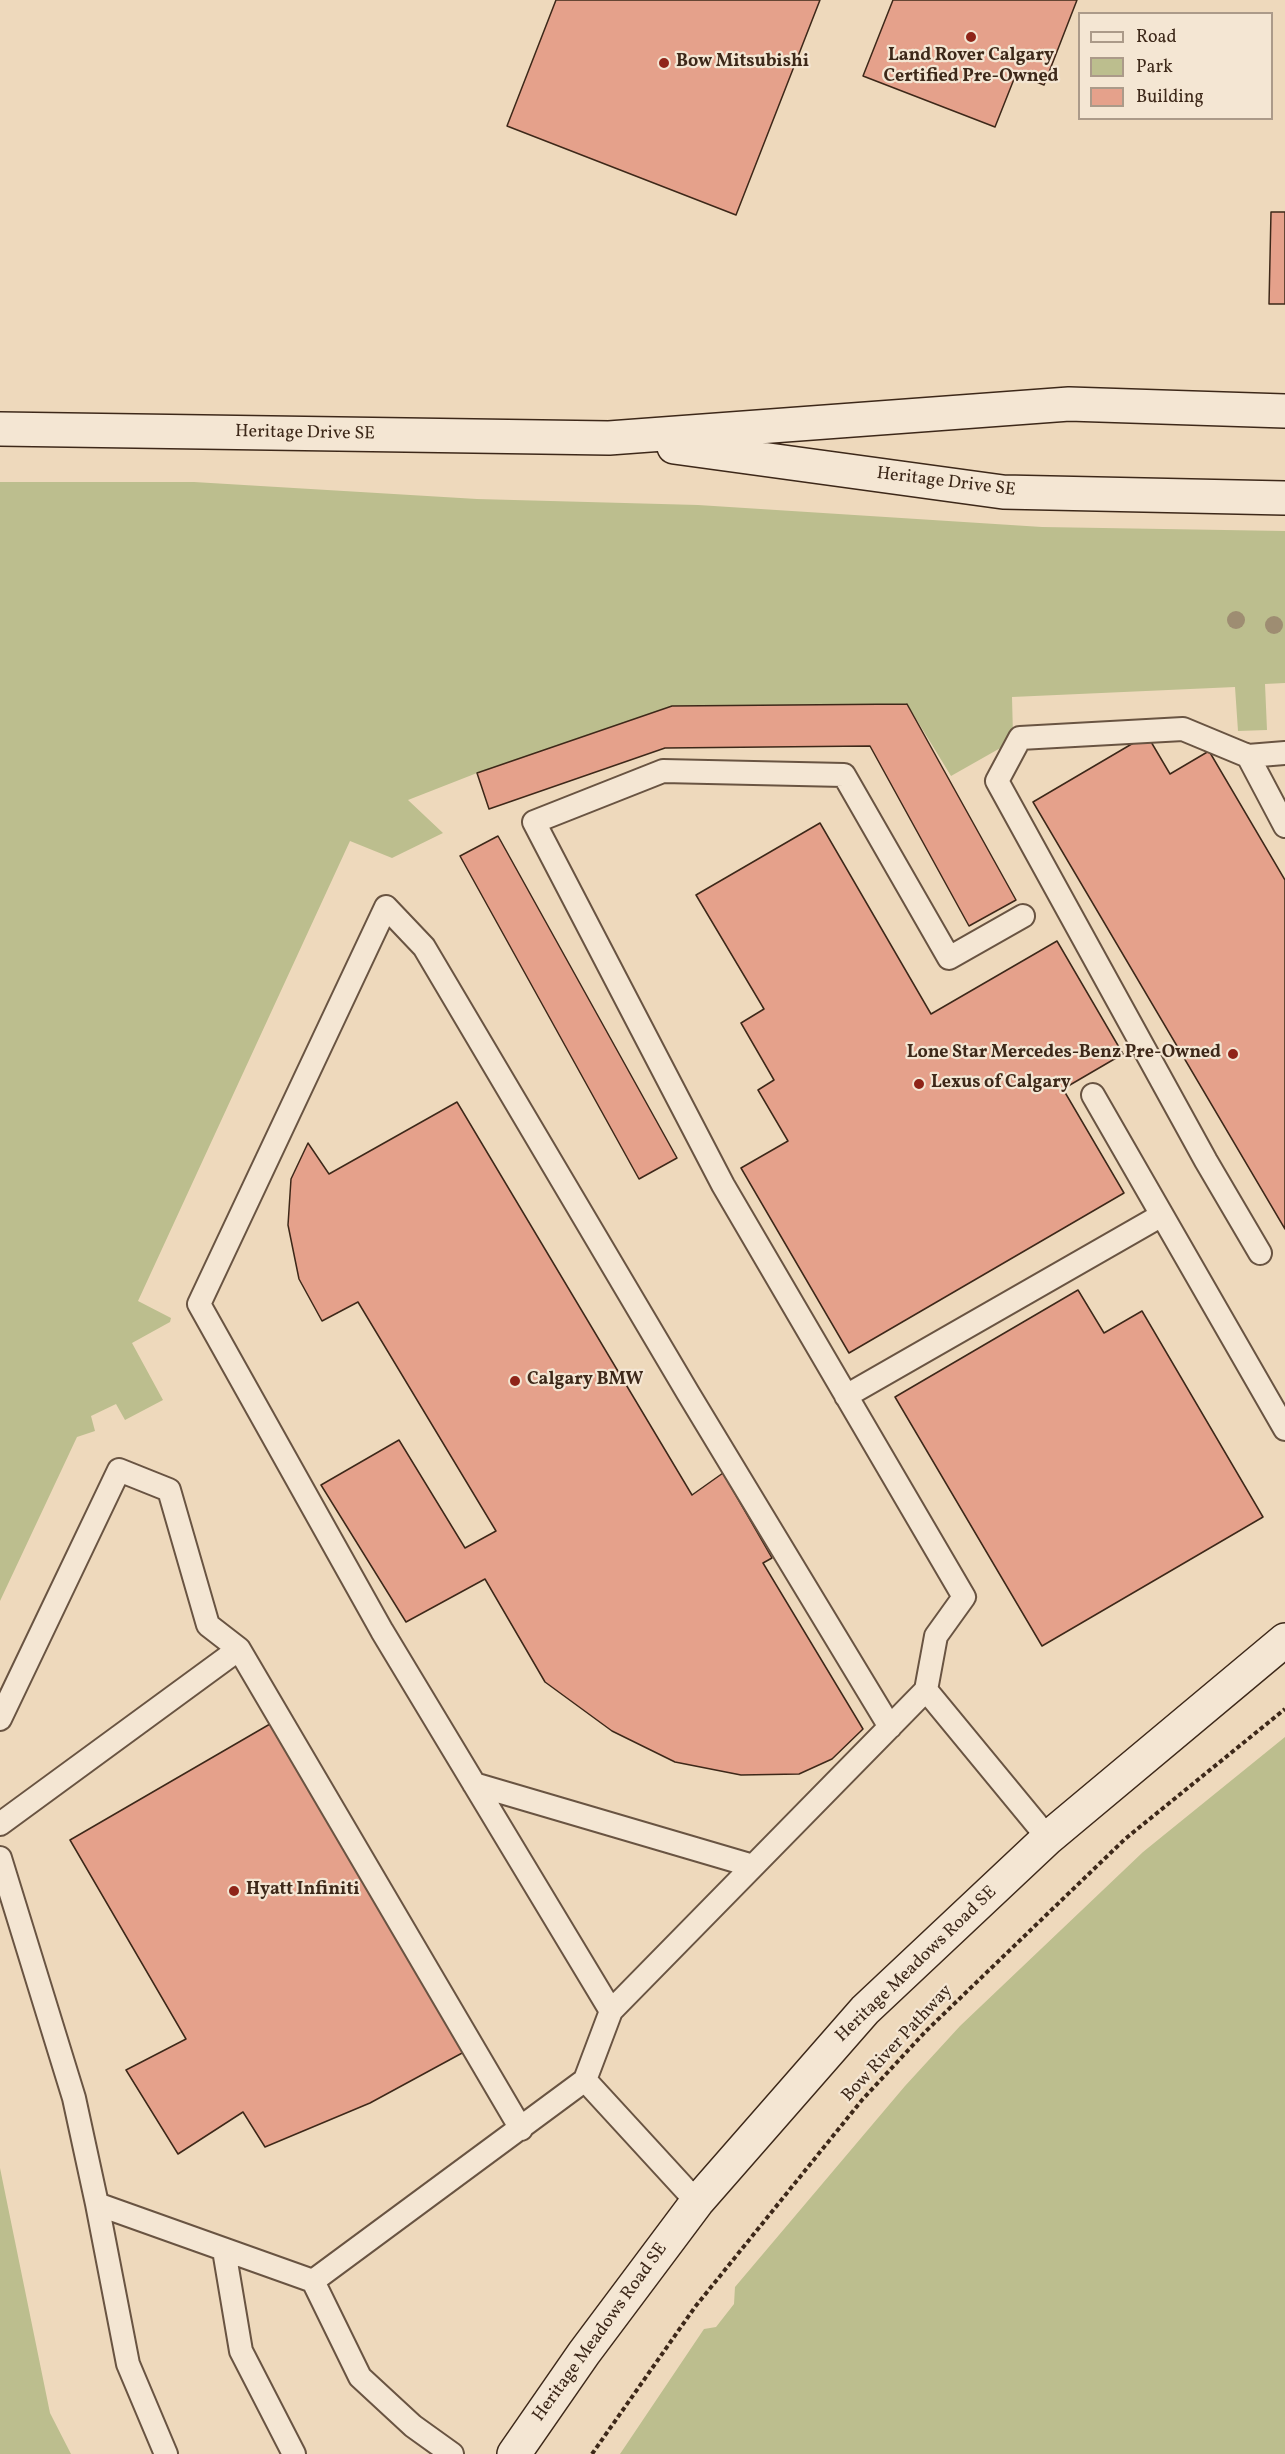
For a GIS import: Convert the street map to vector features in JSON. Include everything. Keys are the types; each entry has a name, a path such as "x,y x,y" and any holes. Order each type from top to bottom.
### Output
{"main road":[{"name":"Heritage Drive SE","path":"0,429 609,438 1069,404 1285,411"},
{"name":"Heritage Drive SE","path":"609,438 1003,492 1285,498"},
{"name":"Heritage Meadows Road SE","path":"514,2454 584,2354 697,2202 866,2010 1048,1838 1285,1640"}],"lane":[{"path":"1260,1253 997,782 1020,738 1184,729 1248,756 1285,753"},
{"path":"1248,756 1285,826"},
{"path":"313,2281 585,2080 611,2011 926,1690 936,1636 964,1597 723,1185 534,822 663,771 844,775 949,958 1023,916"},
{"path":"611,2011 382,1631 200,1304 386,907 424,947 692,1400 890,1727"},
{"path":"1093,1095 1162,1215 1278,1402 1285,1429"},
{"path":"846,1396 1162,1215"},
{"path":"0,1719 119,1470 170,1490 208,1625 239,1648 521,2129"},
{"path":"0,1824 239,1648"},
{"path":"926,1690 1048,1838"},
{"path":"474,1784 753,1866"},
{"path":"0,1858 74,2098 128,2364 166,2454"},
{"path":"585,2080 697,2202"},
{"path":"97,2204 313,2281 360,2377 413,2426 452,2454"},
{"path":"224,2250 241,2351 294,2454"}],"path":[{"name":"Bow River Pathway","path":"592,2454 695,2307 862,2100 926,2031 1125,1839 1285,1709"}],"green space":[{"path":"0,482 194,482 477,499 698,505 1042,527 1285,531 1285,683 1265,684 1267,730 1238,731 1235,687 1012,697 1013,736 1011,742 951,776 907,704 672,706 477,773 408,800 443,833 392,858 350,841 138,1301 171,1318 170,1322 132,1343 163,1400 125,1420 116,1404 91,1416 95,1431 77,1437 0,1601"},
{"path":"1285,1737 1285,2454 620,2454 704,2329 716,2327 734,2304 735,2287 905,2086 960,2026 1143,1852"},
{"path":"0,2168 50,2413 71,2454 0,2454"}],"building":[{"name":"Bow Mitsubishi","path":"556,0 820,0 736,215 507,126"},
{"name":"Land Rover Calgary Certified Pre-Owned","path":"893,0 1077,0 1044,85 1016,74 995,127 863,76"},
{"path":"1271,212 1285,212 1285,304 1269,304"},
{"path":"907,704 1016,900 969,926 870,746 665,748 489,809 477,773 672,706"},
{"name":"Lone Star Mercedes-Benz Pre-Owned","path":"1147,735 1170,774 1209,751 1285,880 1285,1229 1033,802"},
{"name":"Lexus of Calgary","path":"820,823 931,1014 1057,941 1123,1054 1063,1089 1124,1193 849,1353 741,1168 788,1141 758,1090 774,1080 741,1023 764,1009 696,895"},
{"path":"498,836 677,1158 639,1179 460,856"},
{"name":"Calgary BMW","path":"457,1102 692,1495 723,1473 772,1558 763,1563 863,1729 832,1759 799,1774 741,1775 675,1762 612,1731 545,1682 485,1579 406,1622 321,1485 399,1440 465,1548 496,1531 358,1302 322,1321 299,1279 288,1225 291,1179 308,1143 329,1174"},
{"path":"1078,1290 1104,1333 1142,1311 1263,1517 1042,1646 895,1397"},
{"name":"Hyatt Infiniti","path":"270,1724 464,2052 370,2103 265,2147 243,2112 178,2154 126,2070 186,2039 70,1840"}],"place":[{"name":"Land Rover Calgary Certified Pre-Owned","path":"971,37"},
{"name":"Bow Mitsubishi","path":"664,63"},
{"name":"Lone Star Mercedes-Benz Pre-Owned","path":"1233,1054"},
{"name":"Lexus of Calgary","path":"919,1084"},
{"name":"Calgary BMW","path":"515,1381"},
{"name":"Hyatt Infiniti","path":"234,1891"}]}
